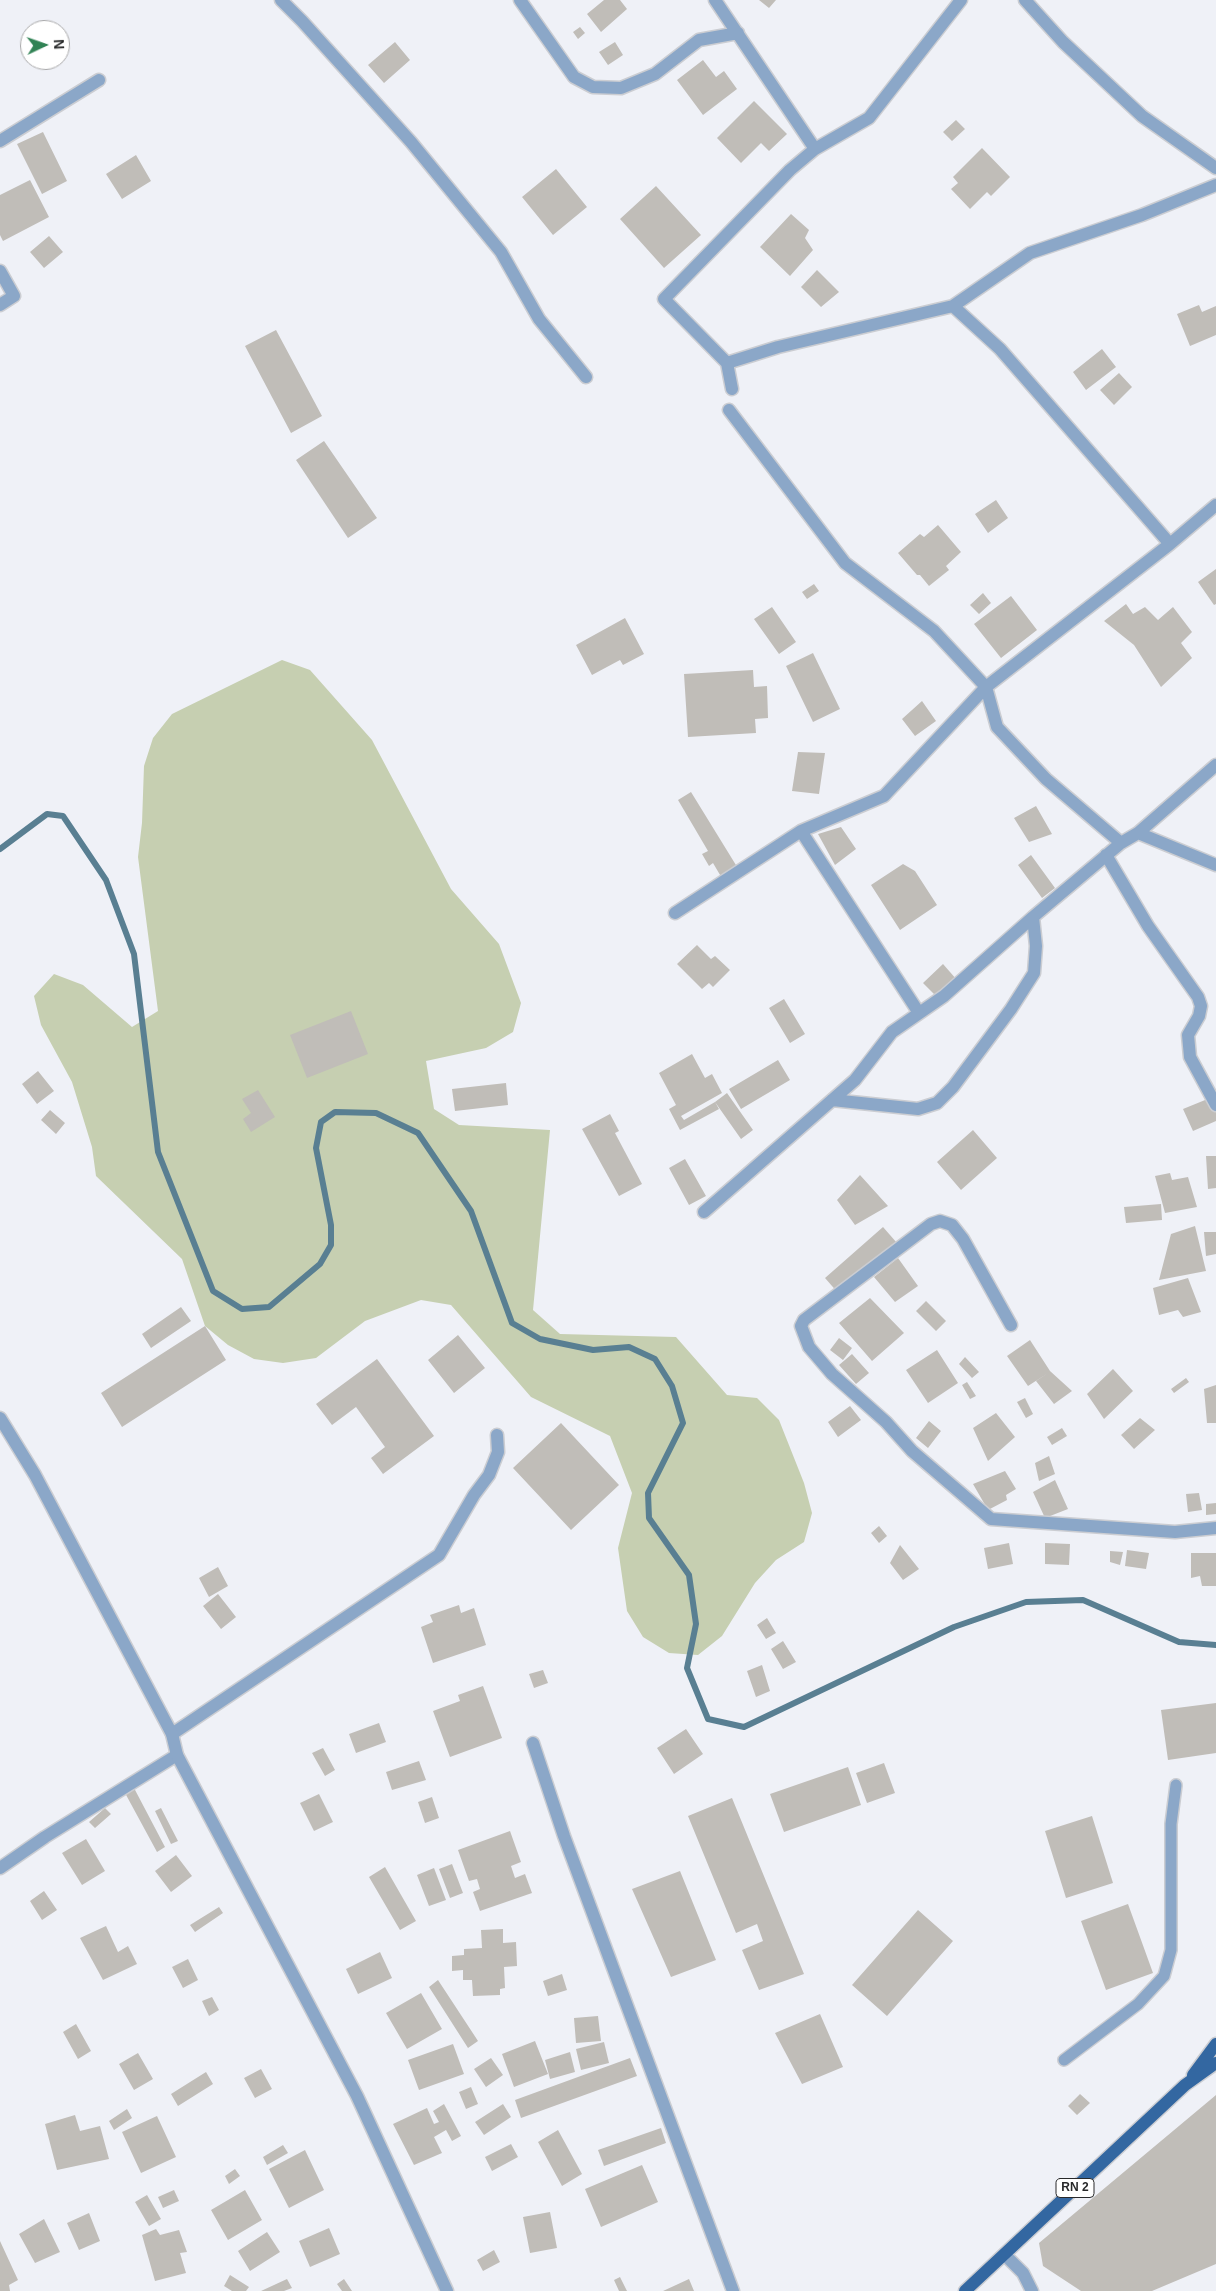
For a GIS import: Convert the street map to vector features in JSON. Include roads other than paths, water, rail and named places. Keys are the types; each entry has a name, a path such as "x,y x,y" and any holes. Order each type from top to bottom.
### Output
{"main road":[{"name":"RN 2","path":"1186,2085 1216,2044"},
{"name":"RN 2","path":"965,2291 1186,2085 1216,2063"}],"street":[{"path":"281,0 411,142 501,252 539,319 586,377"},
{"path":"520,0 574,77 593,87 621,88 654,74 699,40 738,33"},
{"path":"715,0 815,149"},
{"path":"732,389 727,363 664,299 790,170 815,149 869,118 961,0"},
{"path":"1025,0 1063,42 1142,116 1216,168"},
{"path":"0,141 98,80"},
{"path":"727,363 778,347 953,306 1030,253 1142,215 1216,184"},
{"path":"0,271 14,296 0,305"},
{"path":"953,306 1000,349 1170,544"},
{"path":"729,410 845,563 934,631 986,687 997,727 1046,779 1121,843"},
{"path":"675,913 801,831 884,796 986,687 1170,544 1216,505"},
{"path":"704,1212 855,1080 892,1032 944,996 1033,917 1121,843 1138,833 1216,764"},
{"path":"801,831 919,1013"},
{"path":"1138,833 1216,865"},
{"path":"1106,855 1148,926 1198,997 1201,1006 1199,1016 1188,1034 1190,1057 1216,1105"},
{"path":"832,1100 918,1109 937,1103 953,1087 1011,1009 1034,973 1036,946 1033,917"},
{"path":"1011,1325 963,1239 952,1225 940,1221 931,1224 804,1320 801,1326 809,1347 832,1374 886,1422 912,1451 991,1519 1175,1532 1216,1528"},
{"path":"0,1418 35,1475 172,1734 177,1755 357,2096 447,2291"},
{"path":"172,1734 439,1555 474,1495 489,1475 498,1452 497,1435"},
{"path":"534,1743 564,1836 733,2291"},
{"path":"0,1868 45,1837 177,1755"},
{"path":"1005,2255 1023,2273 1032,2291"}],"lane":[{"path":"1064,2060 1138,2004 1164,1976 1171,1950 1171,1824 1176,1785"}],"waterway":[{"path":"0,849 47,814 63,816 106,880 134,954 158,1152 213,1291 242,1309 269,1307 320,1264 331,1245 331,1225 316,1148 321,1122 335,1112 376,1113 418,1133 471,1211 512,1323 540,1339 593,1350 629,1347 655,1359 672,1386 683,1423 648,1493 649,1518 689,1575 696,1624 687,1668 708,1719 744,1727 954,1627 1026,1602 1083,1600 1179,1642 1216,1645"}]}
